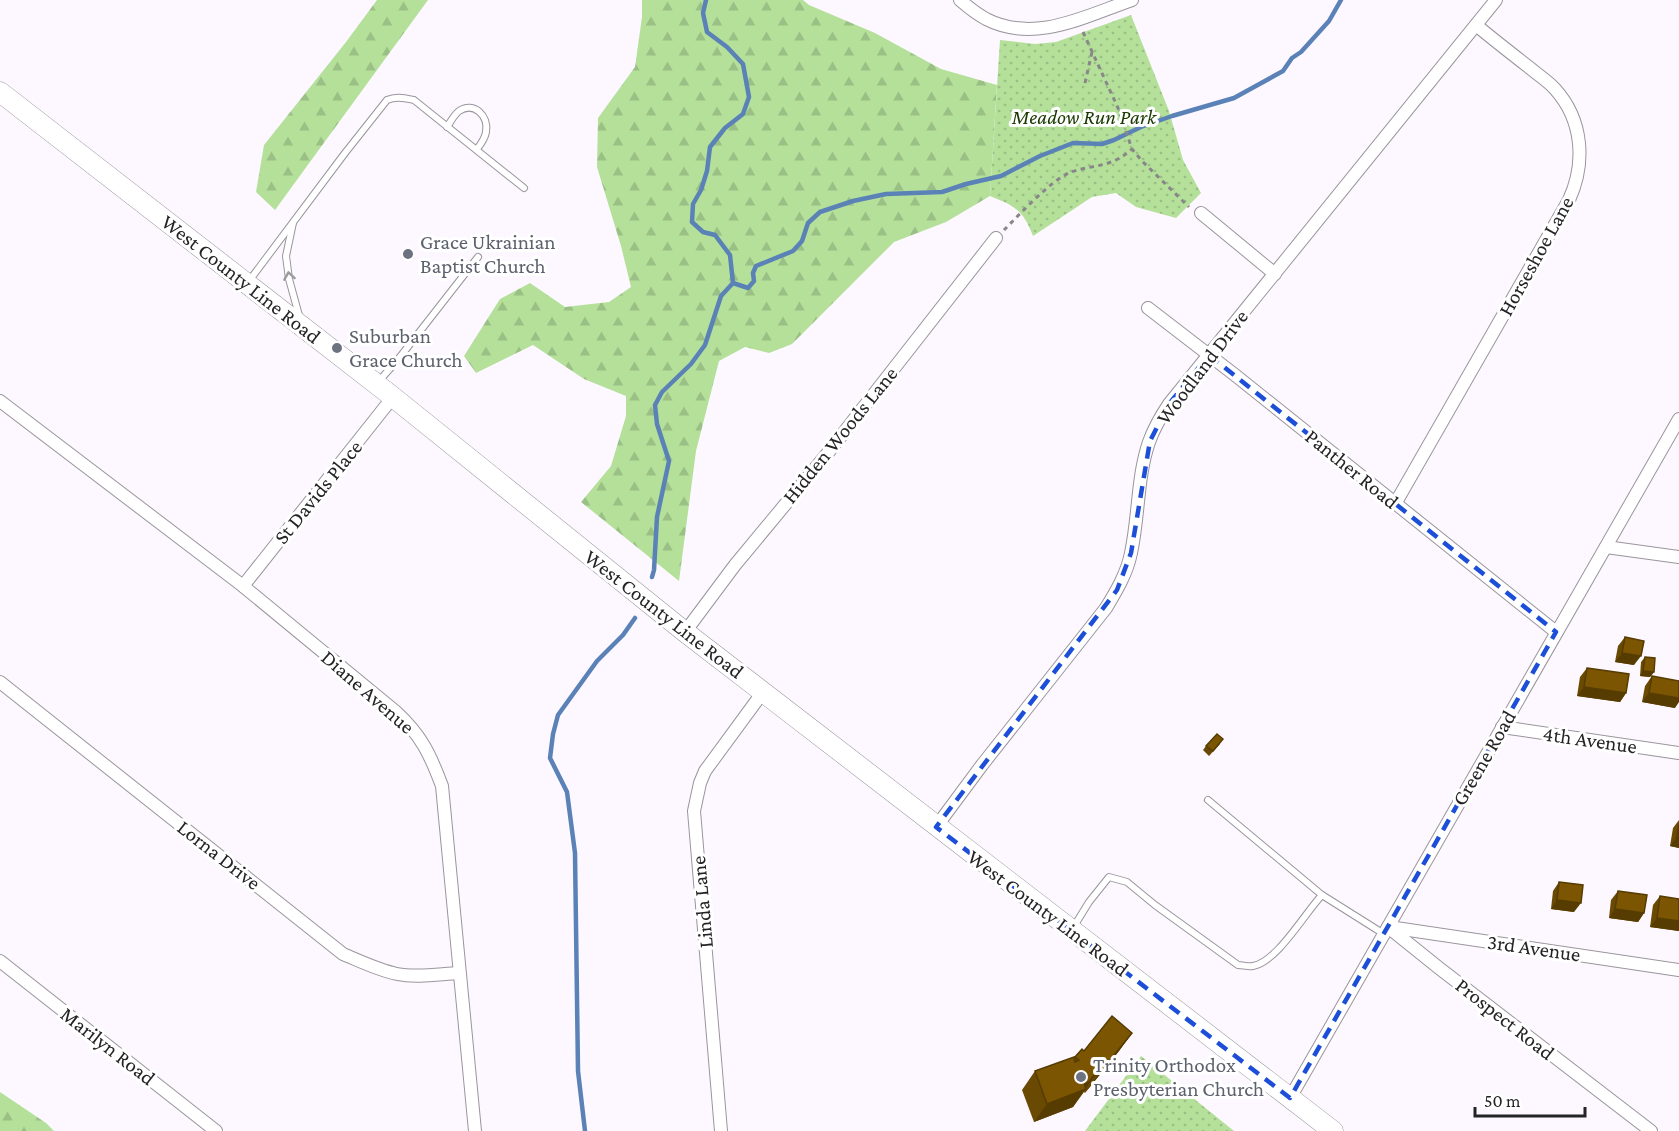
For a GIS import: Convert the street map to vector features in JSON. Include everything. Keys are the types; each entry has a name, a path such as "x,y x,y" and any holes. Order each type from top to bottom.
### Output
{"main road":[{"name":"West County Line Road","path":"0,92 393,397 685,632 1333,1131"}],"street":[{"path":"960,0 987,19 1004,26 1028,30 1054,27 1132,0"},
{"name":"Woodland Drive","path":"936,827 1117,591 1126,572 1131,552 1144,461 1158,422 1169,405 1497,0"},
{"name":"Horseshoe Lane","path":"1395,504 1569,200 1579,170 1580,142 1575,122 1566,103 1554,87 1476,25"},
{"path":"1201,213 1275,274"},
{"name":"Hidden Woods Lane","path":"685,632 735,565 827,454 996,238"},
{"name":"Panther Road","path":"1148,308 1556,632"},
{"name":"St Davids Place","path":"243,586 393,397"},
{"name":"Diane Avenue","path":"0,400 243,586 396,712 411,726 423,743 434,763 442,786 475,1131"},
{"name":"Greene Road","path":"1290,1098 1679,419"},
{"path":"1605,547 1679,558"},
{"name":"Lorna Drive","path":"0,682 343,954 375,968 399,975 459,973"},
{"name":"Linda Lane","path":"721,1131 694,811 705,771 764,693"},
{"name":"4th Avenue","path":"1502,727 1679,753"},
{"name":"3rd Avenue","path":"1386,930 1679,970"},
{"name":"Prospect Road","path":"1386,930 1651,1131"},
{"name":"Marilyn Road","path":"0,961 216,1131"}],"lane":[{"path":"247,284 387,100 393,98 414,100 524,188"},
{"path":"447,127 462,109 473,108 479,111 486,121 487,128 486,135 477,149"},
{"path":"293,222 286,256 289,279 303,328"},
{"path":"376,384 396,362 478,257"},
{"path":"1208,800 1322,895 1386,930"},
{"path":"1072,931 1089,902 1108,877 1127,882 1238,965 1254,966 1267,959 1285,944 1296,926 1322,895"}],"path":[{"path":"1078,19 1118,108 1132,149 1174,193 1193,210 1201,213"},
{"path":"1085,83 1092,52"},
{"path":"996,238 1031,203 1059,180 1070,173 1111,164 1132,149"}],"highlighted area":[{"path":"1209,355 1556,632 1290,1098 936,827 1117,590 1131,553 1150,441 1169,404"}],"green space":[{"path":"377,0 428,0 275,210 256,192 264,145"},
{"path":"642,0 803,0 809,5 875,33 941,69 997,85 990,196 946,222 894,242 792,344 769,353 745,347 719,361 696,451 679,581 581,502 611,466 626,416 626,396 584,379 533,345 476,373 464,356 500,299 530,283 565,307 609,302 631,287 597,167 598,118 635,67"},
{"name":"Meadow Run Park","path":"1131,15 1169,111 1183,160 1201,193 1176,218 1136,207 1116,193 1092,197 1033,236 1026,220 1017,210 990,196 1000,40 1035,44 1056,42"},
{"path":"1141,1056 1234,1131 1085,1131"},
{"path":"0,1092 46,1123 54,1131 0,1131"}],"building":[{"path":"1625,637 1644,641 1641,656 1622,653"},
{"path":"1645,657 1655,658 1654,672 1643,671"},
{"path":"1587,668 1629,674 1626,693 1584,687"},
{"path":"1652,676 1679,681 1679,698 1649,693"},
{"path":"1217,734 1223,739 1213,751 1206,746"},
{"path":"1559,882 1583,885 1581,903 1557,900"},
{"path":"1618,891 1647,895 1644,913 1615,909"},
{"path":"1660,896 1679,899 1679,921 1657,918"},
{"name":"Trinity Orthodox Presbyterian Church","path":"1112,1016 1132,1033 1098,1075 1096,1073 1089,1082 1084,1083 1086,1089 1047,1104 1035,1071 1074,1057 1075,1062 1079,1060 1075,1057 1082,1049 1084,1051"}],"waterway":[{"path":"652,577 657,517 669,461 657,424 655,405 662,392 691,364 705,345 721,296 733,283 730,255 715,235 703,232 692,222 693,204 701,190 707,171 710,147 725,128 743,114 749,97 743,64 727,47 707,32 703,13 706,0"},
{"path":"733,283 748,288 754,281 753,273 756,266 793,251 802,241 808,223 820,212 853,201 886,194 942,192 1001,176 1040,156 1073,143 1102,144 1172,116 1234,98 1283,71 1292,58 1301,52 1329,21 1341,0"},
{"path":"585,1131 578,1071 575,853 567,792 550,758 558,715 597,661 623,635 635,618"}],"place":[{"name":"Grace Ukrainian Baptist Church","path":"408,254"},
{"name":"Suburban Grace Church","path":"337,348"},
{"name":"Trinity Orthodox Presbyterian Church","path":"1081,1077"}]}
